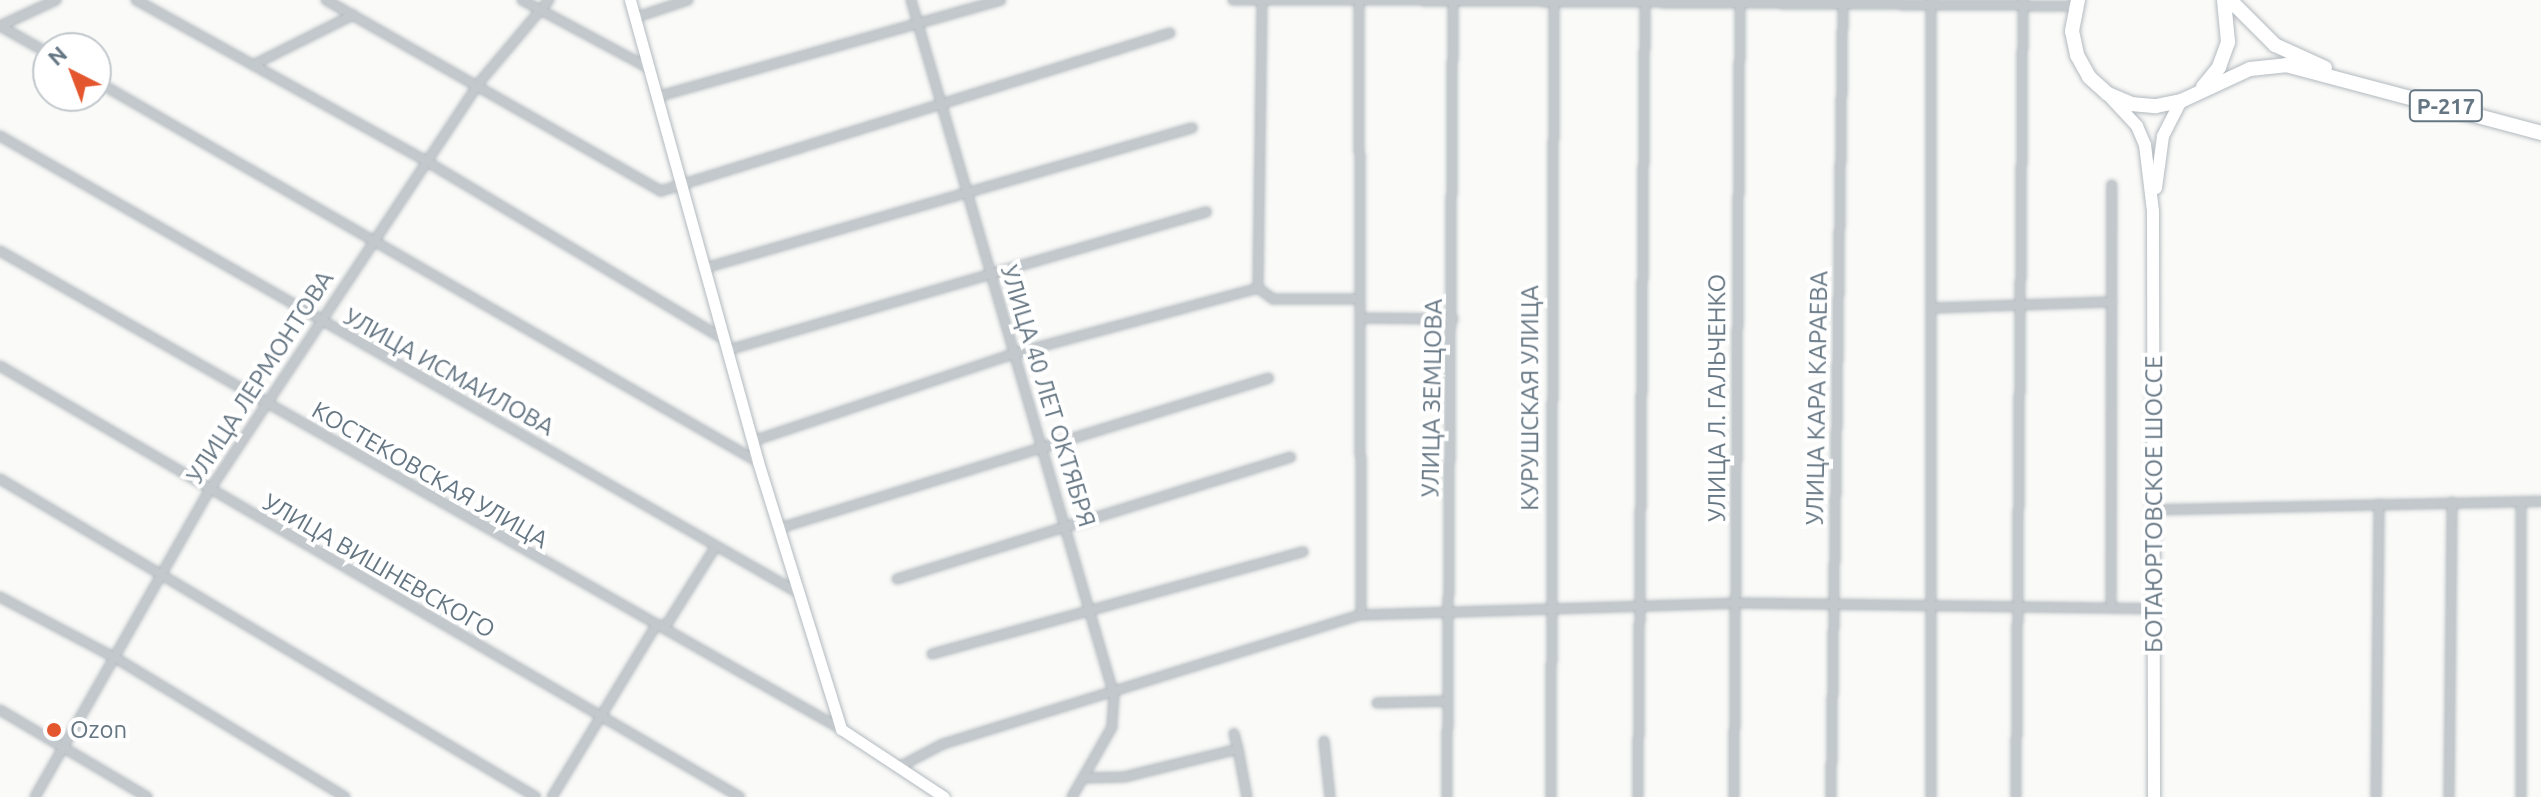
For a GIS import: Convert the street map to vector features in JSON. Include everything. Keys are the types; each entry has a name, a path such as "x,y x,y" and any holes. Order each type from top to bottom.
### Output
{"highway":[{"path":"2202,87 2219,67 2228,42 2224,0"},
{"path":"2230,0 2275,45 2351,80"},
{"path":"2077,3 2072,31 2077,55 2108,94 2144,105 2181,101 2202,87 2250,69 2286,65 2351,80"},
{"name":"Р-217","path":"2351,80 2541,133"}],"main road":[{"path":"2108,94 2137,126 2145,145 2153,211"},
{"path":"2153,211 2158,154 2181,101"},
{"name":"БОТАЮРТОВСКОЕ ШОССЕ","path":"2153,211 2154,797"}],"street":[{"path":"0,26 56,0"},
{"path":"136,0 426,161 726,345 1206,212"},
{"path":"326,0 661,191 1170,33"},
{"path":"522,0 645,66"},
{"name":"УЛИЦА ЛЕРМОНТОВА","path":"35,797 209,491 478,84 549,0"},
{"path":"630,0 645,66 758,462 841,729 944,797"},
{"path":"634,18 688,0"},
{"name":"УЛИЦА 40 ЛЕТ ОКТЯБРЯ","path":"911,0 1114,695 1112,727 1072,797"},
{"path":"656,97 1001,0"},
{"path":"1233,0 2077,3"},
{"path":"1258,288 1262,0"},
{"path":"1358,0 1361,615"},
{"name":"УЛИЦА Л. ГАЛЬЧЕНКО","path":"1734,797 1740,0"},
{"name":"УЛИЦА ЗЕМЦОВА","path":"1447,797 1453,1"},
{"name":"КУРУШСКАЯ УЛИЦА","path":"1551,797 1554,1"},
{"name":"УЛИЦА КАРА КАРАЕВА","path":"1831,797 1843,1"},
{"path":"1638,797 1644,2"},
{"path":"1931,2 1931,797"},
{"path":"2016,797 2023,2"},
{"path":"253,65 353,15"},
{"path":"0,26 32,44"},
{"path":"112,90 758,462"},
{"path":"705,268 1192,128"},
{"name":"УЛИЦА ИСМАИЛОВА","path":"0,136 318,322 797,592"},
{"path":"2111,608 2112,185"},
{"name":"КОСТЕКОВСКАЯ УЛИЦА","path":"0,251 655,627 841,729"},
{"path":"1258,288 1273,299 1360,299"},
{"path":"753,441 1016,353 1258,288"},
{"path":"1931,308 2112,302"},
{"path":"1361,318 1453,319"},
{"name":"УЛИЦА ВИШНЕВСКОГО","path":"0,366 209,491 740,797"},
{"path":"780,528 1042,444 1269,378"},
{"path":"897,579 1067,529 1290,457"},
{"path":"0,479 536,797"},
{"path":"2154,510 2541,501"},
{"path":"2449,797 2452,502"},
{"path":"2521,502 2521,797"},
{"path":"2376,797 2379,504"},
{"path":"552,797 655,627 667,624 716,546"},
{"path":"932,654 1091,613 1303,552"},
{"path":"0,597 114,657 345,797"},
{"path":"897,768 943,744 1114,695 1361,615 1735,603 2154,609"},
{"path":"1377,703 1448,701"},
{"path":"0,710 147,797"},
{"path":"1234,734 1247,797"},
{"path":"1324,741 1330,797"},
{"path":"1083,778 1124,777 1238,749"}],"place":[{"name":"Ozon","path":"54,730"}]}
